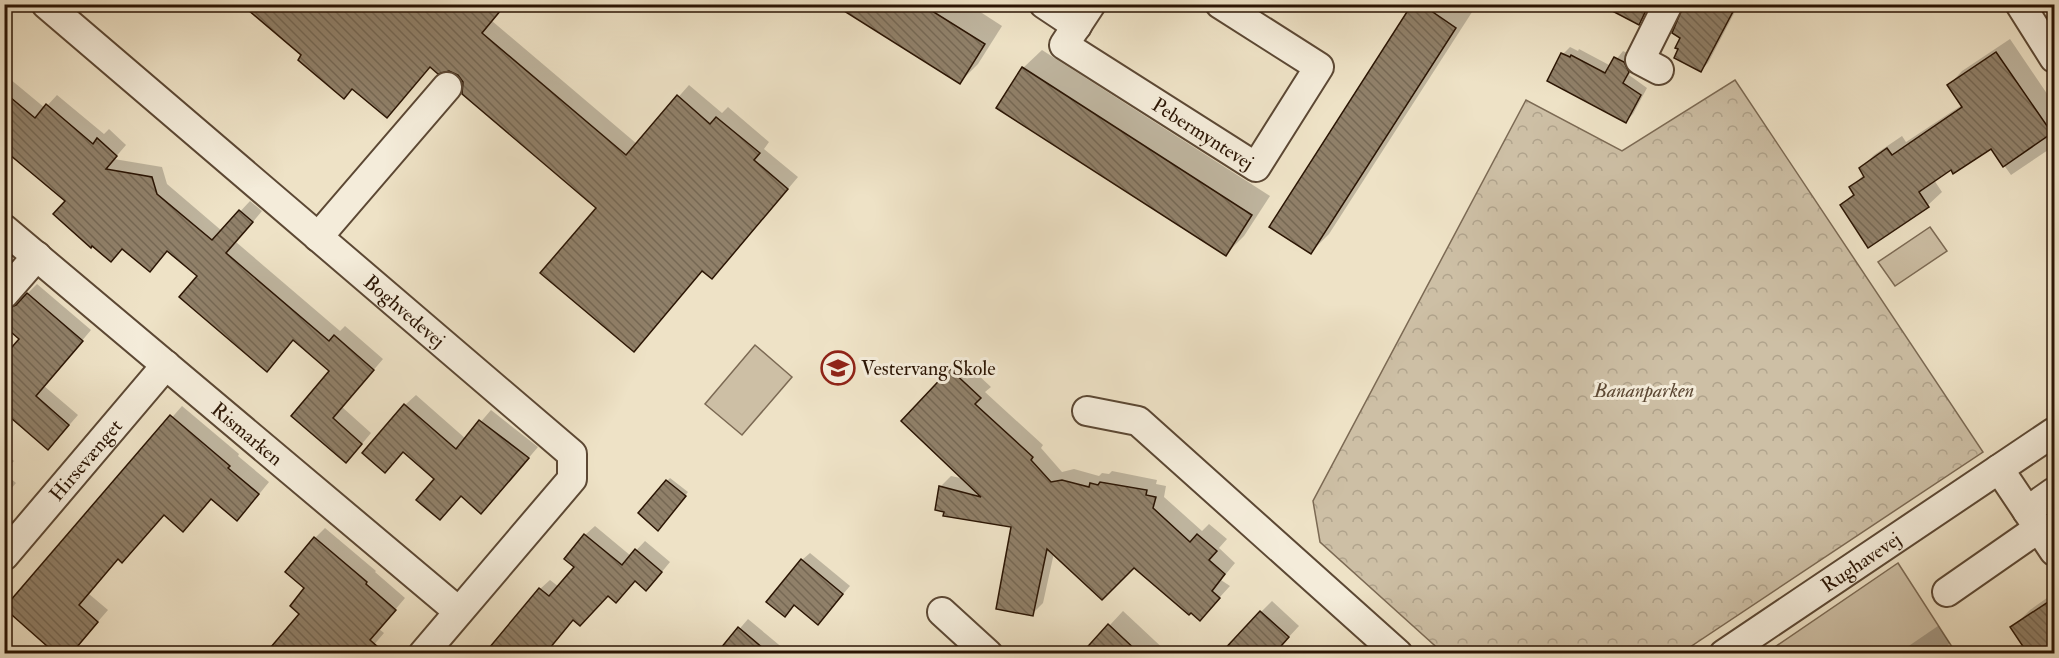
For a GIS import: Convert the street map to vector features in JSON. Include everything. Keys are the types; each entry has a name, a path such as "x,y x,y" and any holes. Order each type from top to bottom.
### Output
{"street":[{"name":"Boghvedevej","path":"46,4 572,454 572,479 423,654"},
{"name":"Pebermyntevej","path":"1044,4 1084,15 1064,45 1256,167 1319,67 1220,4"},
{"path":"1659,70 1640,60 1668,4"},
{"path":"2020,4 2055,58"},
{"path":"318,237 447,87"},
{"name":"Rismarken","path":"4,229 458,611"},
{"path":"4,294 37,256"},
{"name":"Hirsevænget","path":"4,556 165,365"},
{"path":"1087,411 1138,421 1398,654"},
{"name":"Rughavevej","path":"1724,654 2055,432"},
{"path":"1999,469 2040,530"},
{"path":"1947,592 2040,530 2055,492"},
{"path":"942,612 988,654"}],"green space":[{"name":"Bananparken","path":"1735,80 1983,452 1681,653 1443,653 1320,542 1313,501 1526,100 1622,151"},
{"path":"1930,227 1947,251 1895,286 1878,262"},
{"path":"755,345 792,377 742,435 705,404"},
{"path":"1898,563 1956,653 1766,653"}],"building":[{"path":"241,4 506,4 482,33 626,155 677,95 710,124 716,117 760,153 754,160 788,189 712,279 702,271 634,352 540,273 596,208 462,94 463,82 458,75 449,71 438,74 430,67 387,118 352,89 344,99 298,60 301,55"},
{"path":"833,4 921,4 985,44 960,84"},
{"path":"1412,4 1421,4 1456,28 1311,254 1269,227"},
{"path":"1599,4 1649,4 1639,25"},
{"path":"1684,4 1737,4 1701,72 1674,58 1678,49 1675,48 1680,38 1672,33"},
{"path":"1996,52 2052,133 2003,167 1991,149 1953,174 1951,170 1919,192 1929,207 1868,248 1840,205 1854,195 1849,187 1864,177 1859,168 1887,148 1892,155 1962,107 1947,85"},
{"path":"1561,53 1570,57 1571,55 1605,73 1614,57 1624,62 1629,72 1623,83 1641,95 1626,123 1547,81"},
{"path":"1022,67 1252,215 1226,256 996,108"},
{"path":"4,92 35,118 46,104 93,144 97,138 117,156 106,169 152,177 157,194 212,240 239,210 253,222 226,253 329,341 334,335 374,370 333,418 362,444 346,463 291,416 329,371 293,340 267,372 179,297 197,276 167,251 150,272 122,249 111,262 92,246 91,248 53,214 65,201 4,150"},
{"path":"27,293 83,341 36,396 69,425 48,450 4,412 4,356 19,339 4,326 4,310 16,305"},
{"path":"950,369 981,398 975,404 1033,457 1031,460 1051,482 1062,480 1089,487 1090,483 1098,485 1100,482 1147,490 1146,495 1156,497 1153,508 1190,542 1197,534 1217,551 1209,560 1225,574 1212,591 1220,598 1200,621 1191,613 1189,615 1134,568 1102,600 1047,549 1033,616 996,609 1011,527 943,516 944,512 935,510 939,486 981,497 901,421"},
{"path":"404,404 456,449 479,420 529,458 481,514 461,496 440,520 416,500 434,479 403,452 385,473 362,453"},
{"path":"170,415 259,494 237,521 211,499 183,532 164,515 122,563 118,559 79,605 98,622 71,654 56,654 4,608"},
{"path":"666,480 686,496 658,531 638,513"},
{"path":"584,534 622,565 635,549 662,572 646,591 635,581 616,603 608,596 580,626 573,620 545,654 484,654 539,588 549,596 574,567 564,559"},
{"path":"314,537 396,610 370,640 386,654 265,654 299,614 290,606 304,588 285,572"},
{"path":"801,559 843,594 818,625 794,605 785,617 766,602"},
{"path":"2048,602 2055,612 2055,654 2028,654 2010,627"},
{"path":"1260,611 1289,637 1274,654 1220,654"},
{"path":"1108,624 1140,654 1081,654"},
{"path":"738,627 770,654 716,654"}],"place":[{"name":"Vestervang Skole","path":"838,368"}]}
